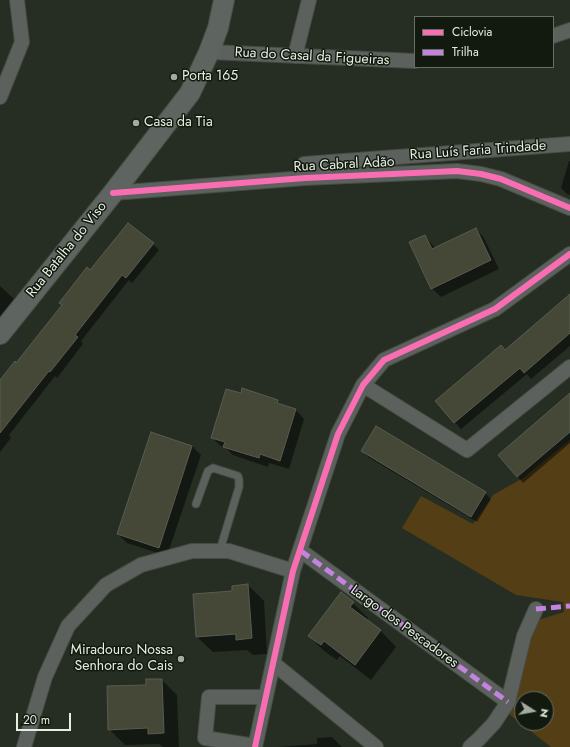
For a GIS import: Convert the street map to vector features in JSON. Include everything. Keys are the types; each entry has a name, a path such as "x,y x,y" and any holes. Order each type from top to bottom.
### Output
{"street":[{"path":"0,97 22,42 17,0"},
{"name":"Rua Batalha do Viso","path":"0,334 113,193 190,93 210,52 218,28 224,0"},
{"path":"296,56 309,0"},
{"path":"554,36 570,30"},
{"name":"Rua do Casal da Figueiras","path":"210,52 414,61"},
{"name":"Rua Luís Faria Trindade","path":"305,178 304,164 570,144"},
{"name":"Rua Cabral Adão","path":"113,193 305,178 458,171 481,174 525,188 570,208"},
{"path":"266,697 209,697 205,738 255,746 266,697 293,571 338,434 363,385 384,360 495,309 570,254"},
{"path":"363,385 467,450 570,367"},
{"path":"24,747 45,677 68,626 106,584 141,565 192,551 229,551 293,571"},
{"name":"Largo dos Pescadores","path":"300,551 508,702"},
{"path":"471,747 494,723 508,702 524,636 536,609"},
{"path":"273,663 376,747"}],"lane":[{"path":"196,504 208,471 213,468 238,476 239,487 220,550"}],"shaded area":[{"path":"570,440 570,747 551,747 531,731 554,731 554,691 517,691 529,632 538,620 564,612 563,602 516,595 402,528 421,496 473,524 493,495 523,478"},
{"path":"514,700 514,718 509,714"}],"building":[{"path":"128,223 154,243 126,278 122,275 75,335 78,337 0,433 0,380 15,361 16,363 62,305 59,303 87,267 90,270"},
{"path":"476,228 491,260 431,289 409,242 425,235 432,249"},
{"path":"570,294 570,333 524,373 520,368 454,423 435,401 501,345 505,350"},
{"path":"242,388 278,400 277,403 296,409 280,461 260,454 259,458 223,447 225,442 211,438 226,389 241,393"},
{"path":"570,393 570,432 517,477 498,455"},
{"path":"376,426 486,492 471,517 361,451"},
{"path":"151,432 192,446 159,548 117,534"},
{"path":"248,584 252,638 236,640 236,634 196,637 193,594 232,591 232,586"},
{"path":"341,592 354,602 350,607 381,630 355,665 324,641 321,645 308,636"},
{"path":"146,679 162,679 164,733 148,734 148,728 108,730 107,686 146,685"}],"marked path":[{"path":"301,551 508,702"},
{"path":"536,609 570,606"}],"cycle path":[{"path":"113,193 305,178 457,171 481,174 501,179 570,208"},
{"path":"255,747 293,571 338,434 363,385 384,360 495,309 570,254"}],"place":[{"name":"Porta 165","path":"174,77"},
{"name":"Casa da Tia","path":"136,123"},
{"name":"Miradouro Nossa Senhora do Cais","path":"181,659"}]}
